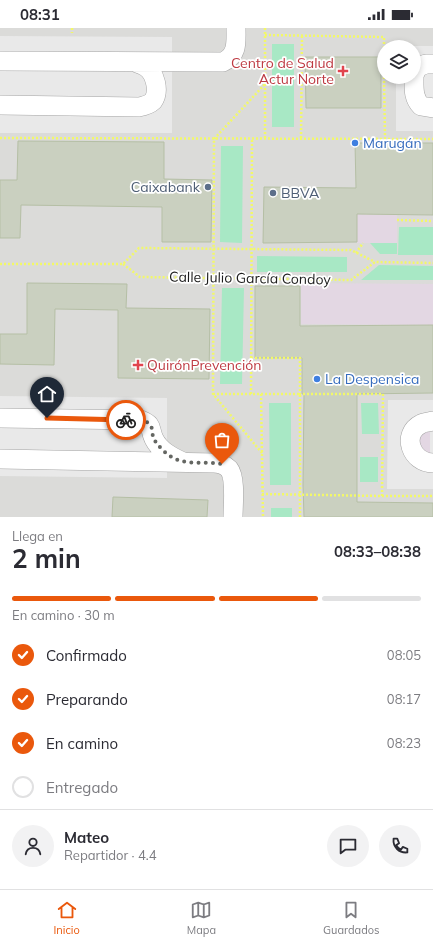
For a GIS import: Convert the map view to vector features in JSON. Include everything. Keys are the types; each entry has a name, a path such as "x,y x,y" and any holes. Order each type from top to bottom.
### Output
{"street":[{"path":"0,61 137,63 223,62 229,60 234,50 236,28"},
{"path":"137,63 147,68 157,85"},
{"path":"0,105 139,107 147,105 153,100 157,85 169,70 186,63"},
{"path":"421,66 433,64"},
{"path":"414,84 417,102 421,106 433,108"},
{"path":"0,418 141,420 148,423 152,428 154,438 161,448 170,456 183,462"},
{"path":"433,421 421,424 414,430 410,440 415,456 421,460 433,463"},
{"path":"135,461 143,457 149,450 154,438"},
{"path":"0,459 214,462 222,464 229,470 232,479 233,517"}],"path":[{"path":"72,28 72,33"},
{"path":"265,28 265,139"},
{"path":"265,35 384,37 384,40"},
{"path":"301,138 302,36"},
{"path":"262,453 213,394 213,249 214,139 265,84"},
{"path":"384,84 385,138"},
{"path":"0,138 433,139"},
{"path":"250,394 252,139"},
{"path":"397,220 433,221"},
{"path":"356,253 363,242"},
{"name":"Calle Julio García Condoy","path":"375,262 351,280 140,277 123,264 139,248 350,250 375,262 433,263"},
{"path":"0,264 123,264"},
{"path":"251,358 300,358 300,517"},
{"path":"213,394 383,394 382,496"},
{"path":"261,394 263,517"},
{"path":"262,494 433,496"}],"shaded area":[{"path":"0,28 433,28 433,517 0,517"},
{"path":"0,36 172,37 172,133 0,133"},
{"path":"421,46 433,46 433,131 396,131 396,84 421,84"},
{"path":"357,214 397,215 397,243 357,243"},
{"path":"301,283 433,284 433,325 301,324"},
{"path":"0,396 167,398 167,478 0,476"},
{"path":"388,400 433,400 433,489 387,489"},
{"path":"430,429 430,456 421,451 418,439 420,435"}],"green space":[{"path":"272,44 294,44 294,127 272,127"},
{"path":"221,146 243,146 242,243 220,242"},
{"path":"399,227 433,227 433,255 398,255"},
{"path":"370,243 397,243 397,254 380,254"},
{"path":"257,256 347,257 347,272 257,272"},
{"path":"379,265 433,266 433,280 361,280"},
{"path":"222,288 244,288 242,384 220,384"},
{"path":"269,403 291,403 291,485 270,485"},
{"path":"361,403 378,403 379,434 362,434"},
{"path":"360,457 378,457 378,482 360,482"},
{"path":"271,508 292,508 292,517 271,517"}],"building":[{"name":"Centro de Salud Actur Norte","path":"305,57 377,57 377,84 381,84 381,108 306,108"},
{"path":"18,141 164,142 164,179 212,180 211,242 162,242 162,207 21,205 20,238 0,238 0,180 17,180"},
{"path":"355,143 433,143 433,215 357,214 357,242 263,243 264,187 356,188"},
{"path":"27,283 127,284 126,308 210,309 209,379 118,378 118,310 55,309 54,365 0,364 0,334 27,334"},
{"path":"255,286 300,286 300,326 433,325 433,393 357,394 357,502 433,503 433,517 304,517 304,394 302,394 302,358 255,358"},
{"path":"113,497 208,500 207,517 112,517"}],"way so far":[{"path":"126,420 141,420 148,423 152,428 154,438 161,448 170,456 183,462 214,462 222,464"}],"place":[{"name":"Centro de Salud Actur Norte","path":"343,71"},
{"name":"Marugán","path":"355,143"},
{"name":"Caixabank","path":"208,187"},
{"name":"BBVA","path":"273,193"},
{"name":"QuirónPrevención","path":"138,365"},
{"name":"La Despensica","path":"317,379"}],"route":[{"path":"47,418 126,420"}]}
